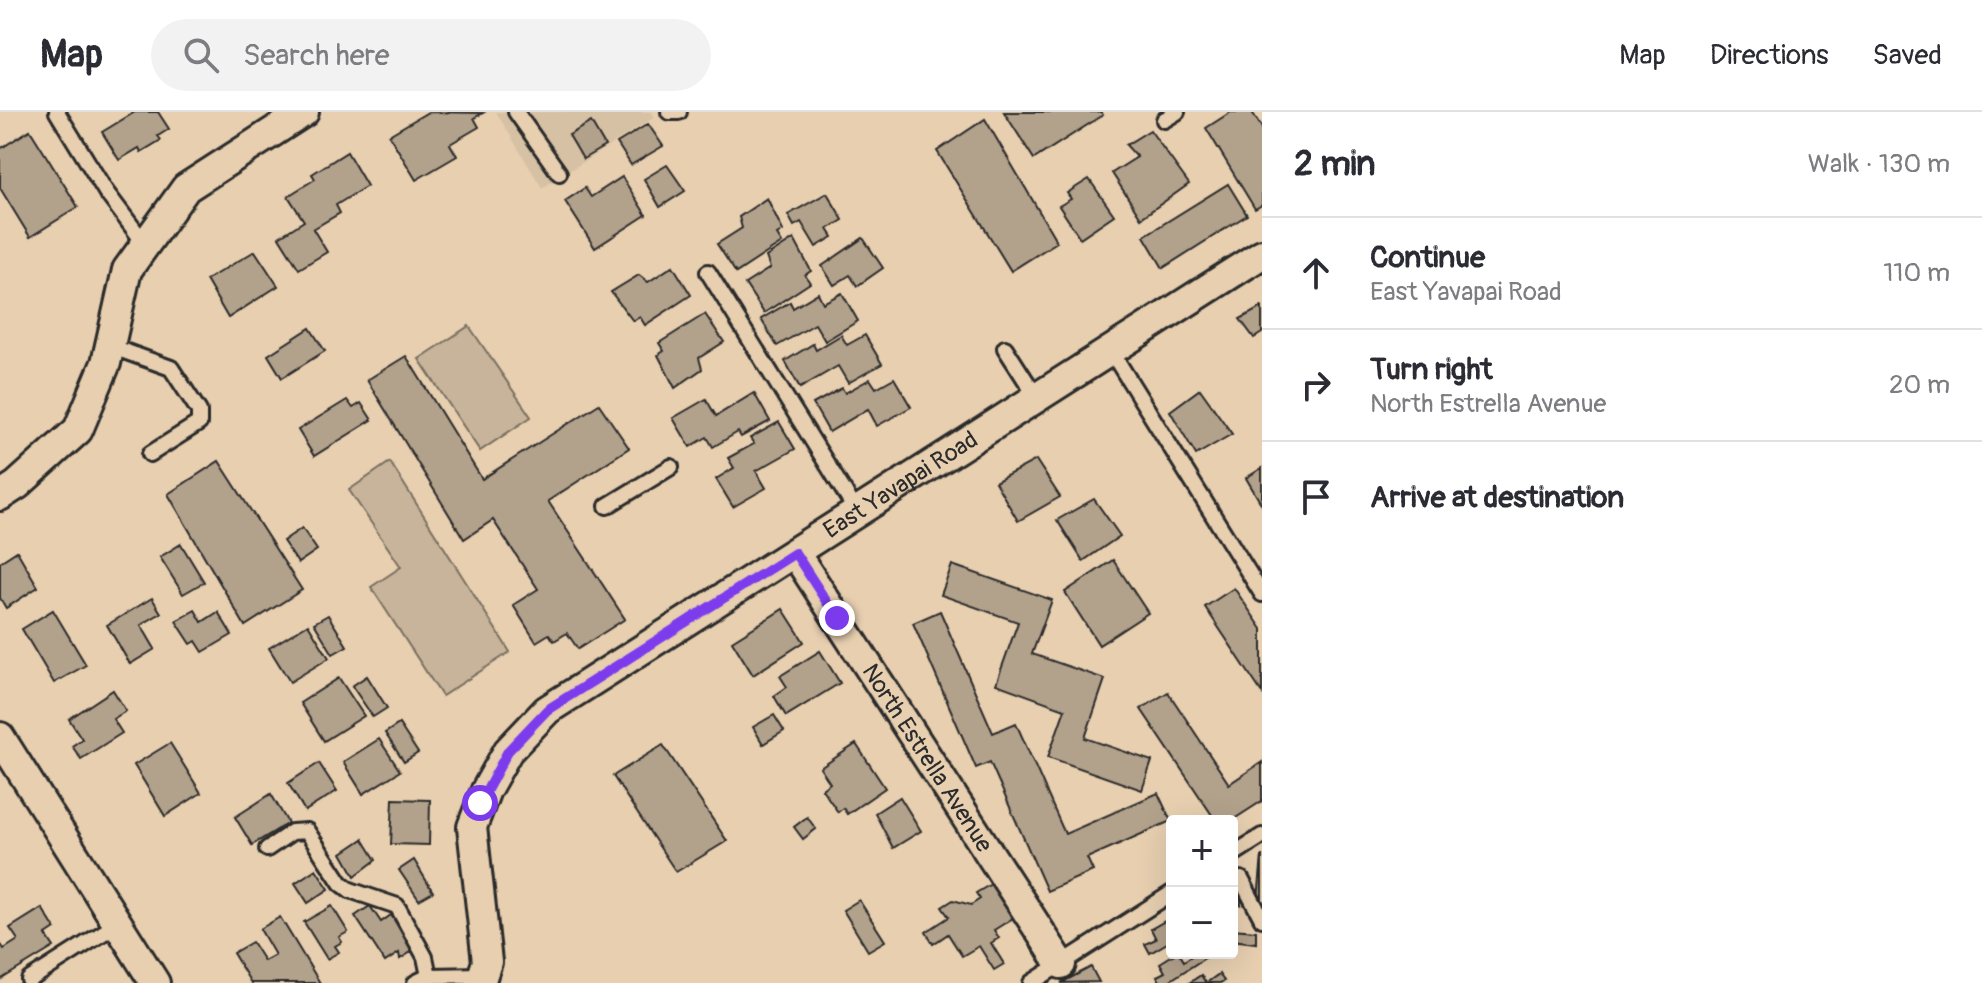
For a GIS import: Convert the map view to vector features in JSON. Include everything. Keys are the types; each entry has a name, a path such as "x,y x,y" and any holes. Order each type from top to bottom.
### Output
{"street":[{"path":"0,496 17,485 78,430 106,363 127,270 186,188 304,112"},
{"name":"East Yavapai Road","path":"481,979 487,962 472,827 486,790 508,751 547,710 1262,254"},
{"name":"North Estrella Avenue","path":"795,553 1061,964"},
{"path":"0,737 155,983"}],"lane":[{"path":"57,112 106,192 145,244"},
{"path":"516,112 559,173"},
{"path":"669,112 679,112"},
{"path":"708,272 858,514"},
{"path":"110,346 171,368 199,411 199,423 150,454"},
{"path":"1005,348 1037,398"},
{"path":"1111,351 1262,594"},
{"path":"607,506 671,467"},
{"path":"267,849 292,832 307,831 341,883 350,890 397,906 425,957 429,976"},
{"path":"1238,851 1262,836"},
{"path":"1241,879 1262,919"},
{"path":"1031,983 1166,897"},
{"path":"29,980 117,924"},
{"path":"415,983 429,976 481,979"}],"shaded area":[{"path":"496,112 651,112 655,117 542,188"},
{"path":"469,326 531,417 480,451 419,359"},
{"path":"390,462 510,652 442,696 371,587 401,567 349,490"}],"building":[{"path":"135,112 158,112 169,129 158,136 161,140 119,160 102,132"},
{"path":"428,112 483,113 474,118 479,127 450,144 457,156 416,180 389,135"},
{"path":"1004,112 1101,112 1103,115 1034,159"},
{"path":"1231,112 1252,112 1262,128 1262,205 1255,209 1206,128"},
{"path":"985,119 1057,242 1011,271 937,151"},
{"path":"591,122 605,146 583,159 569,135"},
{"path":"648,124 663,146 631,165 617,143"},
{"path":"30,130 78,207 30,237 0,188 0,149"},
{"path":"1150,130 1189,184 1141,218 1112,173 1137,157 1126,145"},
{"path":"347,152 367,186 336,205 340,213 313,229 327,252 299,269 279,237 304,221 288,196 315,179 312,174"},
{"path":"667,165 685,191 660,207 644,179"},
{"path":"622,177 646,215 595,248 565,201 585,188 591,197"},
{"path":"1089,179 1114,215 1080,238 1059,206 1071,199 1067,193"},
{"path":"1228,184 1247,215 1163,268 1144,236"},
{"path":"827,193 843,220 828,229 833,237 816,247 801,222 794,226 788,215"},
{"path":"767,198 783,231 777,235 782,243 736,273 717,244 742,228 739,217"},
{"path":"863,238 883,268 857,286 850,275 834,285 822,266"},
{"path":"794,239 811,271 805,275 810,283 764,313 745,284 770,268 766,257"},
{"path":"255,251 278,286 228,318 206,280"},
{"path":"673,266 691,295 645,325 640,317 633,321 611,292 639,275 648,282"},
{"path":"818,293 823,303 842,293 858,321 825,341 815,324 777,346 761,319 790,302 793,308"},
{"path":"1262,307 1262,333 1254,338 1240,319"},
{"path":"705,314 724,342 699,358 702,369 675,388 658,355 664,351 659,343"},
{"path":"310,328 325,351 282,378 268,355"},
{"path":"841,335 847,345 865,335 882,364 848,383 838,366 800,388 785,361 813,344 816,350"},
{"path":"406,356 482,479 599,404 629,448 548,501 625,619 578,649 567,633 554,641 549,634 536,642 513,605 538,589 493,520 464,539 367,380"},
{"path":"894,378 911,407 877,426 868,409 829,432 813,404 842,388 845,393 870,379 876,388"},
{"path":"1200,389 1232,434 1196,455 1170,411"},
{"path":"754,393 770,421 741,437 738,432 713,447 707,437 690,447 673,418 706,399 716,416"},
{"path":"347,400 353,408 361,403 372,420 314,456 298,430"},
{"path":"779,422 795,449 756,471 766,488 733,507 716,479 734,468 728,458 754,444 750,438"},
{"path":"1036,460 1060,497 1018,521 995,482"},
{"path":"219,461 302,590 245,626 168,494"},
{"path":"1262,468 1262,505 1246,478"},
{"path":"1094,499 1120,536 1083,561 1057,520"},
{"path":"302,528 317,550 298,563 283,541"},
{"path":"181,544 204,582 183,594 160,557"},
{"path":"17,551 38,587 6,608 0,598 0,562"},
{"path":"1113,560 1148,613 1099,645 1065,592"},
{"path":"952,565 1052,600 1032,654 1105,679 1085,738 1152,761 1142,790 1048,757 1065,709 996,684 1018,622 941,595"},
{"path":"1234,588 1262,629 1262,693 1205,607"},
{"path":"152,598 161,613 141,625 155,649 130,664 107,625"},
{"path":"783,609 804,642 753,675 732,641"},
{"path":"53,610 86,665 54,683 22,629"},
{"path":"195,610 202,622 218,612 232,635 203,652 196,641 191,644 176,621"},
{"path":"940,611 993,733 1016,723 1065,834 1158,793 1168,815 1166,823 1087,858 1093,871 1047,891 990,762 976,768 913,623"},
{"path":"328,615 347,646 333,654 314,623"},
{"path":"308,624 329,658 290,682 269,648"},
{"path":"820,651 840,683 786,716 774,696 787,687 780,676"},
{"path":"367,676 387,708 373,717 352,686"},
{"path":"339,678 364,716 324,741 300,703"},
{"path":"113,690 126,711 113,719 122,733 81,759 72,746 82,739 69,719"},
{"path":"1168,692 1229,784 1262,762 1262,801 1238,816 1212,815 1141,709"},
{"path":"774,715 784,731 763,744 753,727"},
{"path":"399,724 418,753 404,762 385,733"},
{"path":"379,739 400,771 363,794 343,762"},
{"path":"170,743 201,793 165,816 134,765"},
{"path":"856,744 885,788 847,814 843,808 838,812 822,789 830,783 820,768"},
{"path":"663,745 727,841 676,872 613,776"},
{"path":"319,763 337,791 305,811 288,783"},
{"path":"271,794 288,823 252,845 235,817"},
{"path":"900,797 921,831 893,848 875,813"},
{"path":"393,799 430,800 429,845 391,844"},
{"path":"807,817 816,829 803,839 794,827"},
{"path":"363,839 376,860 355,876 342,853"},
{"path":"1262,855 1262,900 1258,900"},
{"path":"414,860 433,892 419,900 399,870"},
{"path":"316,869 329,889 308,903 295,883"},
{"path":"991,884 1013,918 994,930 999,938 991,943 1004,964 994,970 979,946 962,956 948,934 933,944 926,932 949,917 942,907 953,900 971,905 980,899 976,893"},
{"path":"859,900 885,941 868,951 843,910"},
{"path":"332,906 348,932 339,937 342,942 335,946 339,952 327,959 304,922"},
{"path":"370,906 381,922 391,915 414,950 400,959 399,953 385,962 355,916"},
{"path":"42,908 55,929 46,935 54,947 0,980 0,943 4,949 18,940 10,928"},
{"path":"280,917 320,983 251,983 233,953 252,942 264,961 275,955 260,929"},
{"path":"1166,920 1166,944 1150,953 1145,944 1156,939 1151,929"},
{"path":"1238,930 1256,931 1256,943 1238,941"},
{"path":"1166,959 1203,959 1166,983 1161,983 1157,976 1165,972 1160,963"},
{"path":"1091,967 1099,982 1061,983"},
{"path":"1219,974 1224,981 1220,983 1206,983"},
{"path":"1201,975 1206,983 1189,983"}],"route":[{"path":"480,803 508,751 547,710 795,553 837,618"}]}
